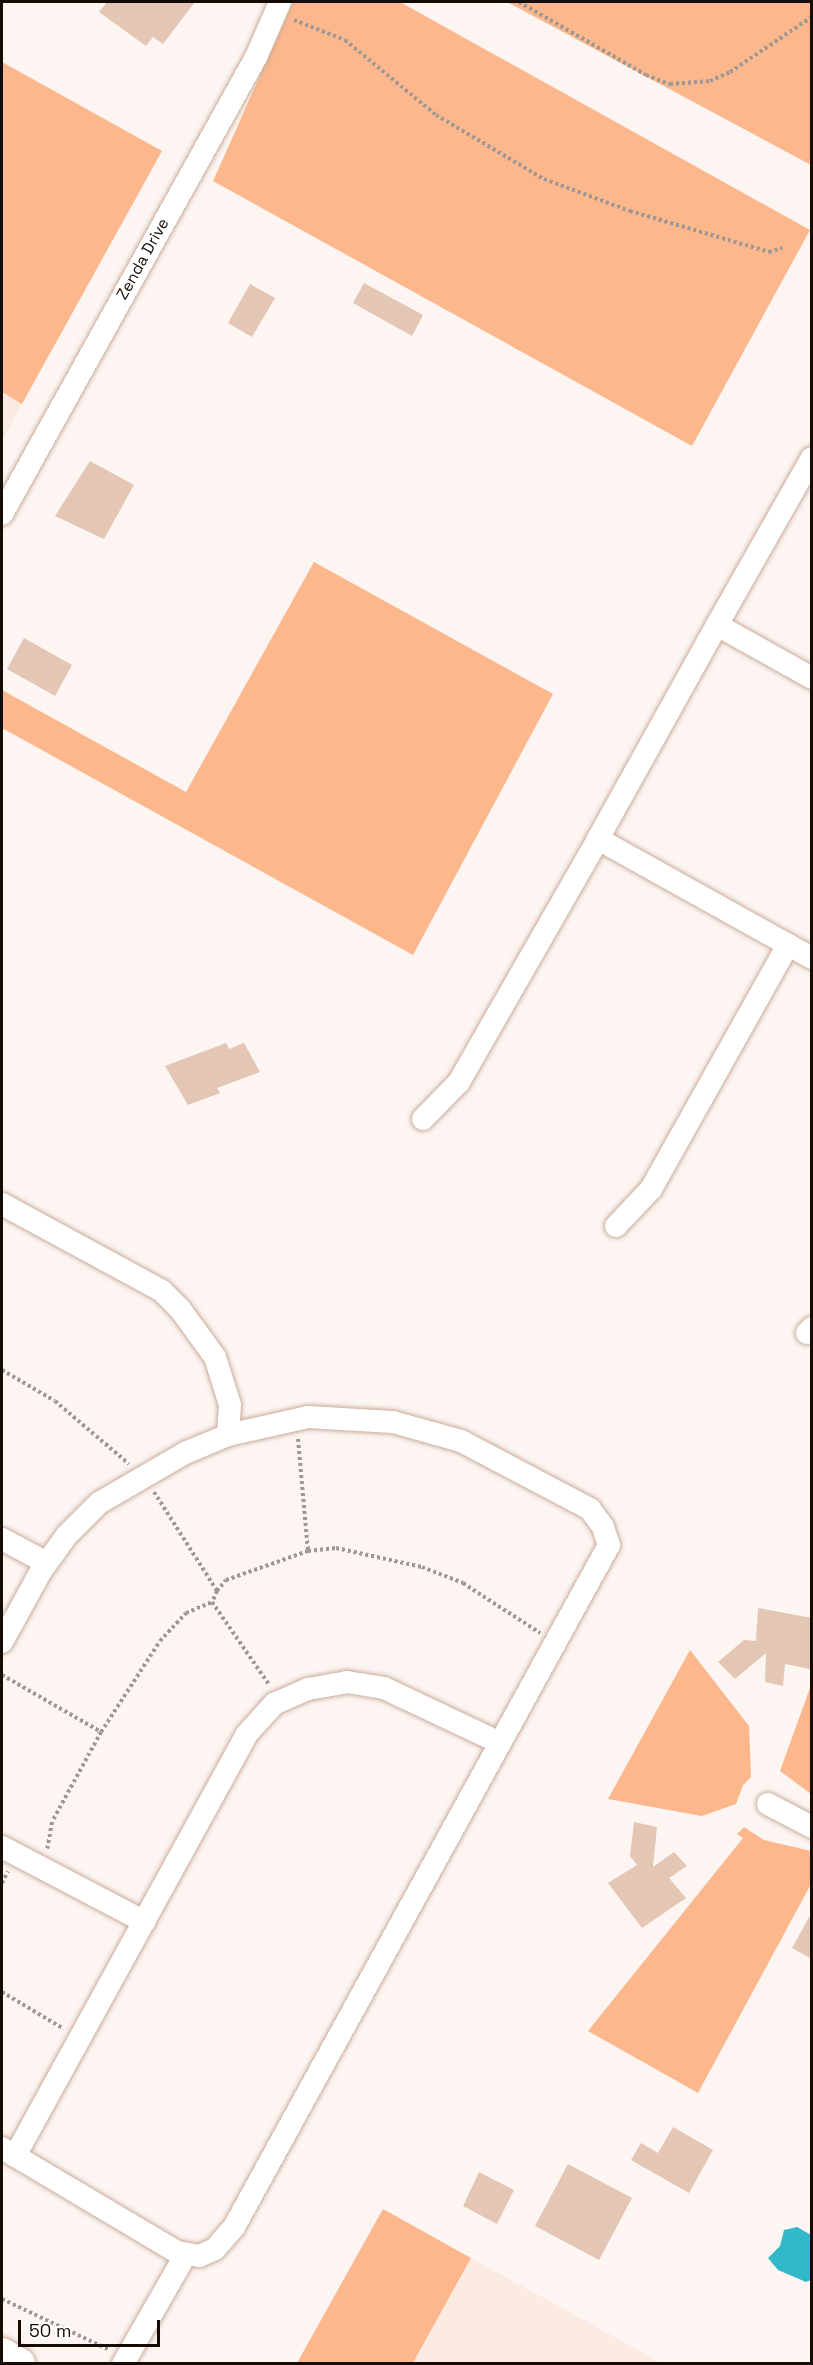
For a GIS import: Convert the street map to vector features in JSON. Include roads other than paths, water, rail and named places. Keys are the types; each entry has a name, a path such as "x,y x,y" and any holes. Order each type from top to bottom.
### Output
{"main road":[{"path":"2,2354 19,2364"}],"street":[{"name":"Zenda Drive","path":"2,514 256,57 277,7"},
{"path":"423,1119 459,1082 812,458"},
{"path":"717,625 812,678"},
{"path":"598,839 812,958"},
{"path":"616,1226 651,1190 788,945"},
{"path":"2,1204 162,1291 180,1309 215,1357 230,1405 228,1436"},
{"path":"2,1642 47,1563 99,1503 142,1474 228,1436 308,1417 393,1422 461,1441 590,1509 603,1527 609,1545 498,1742 234,2227 215,2249 200,2256 186,2254 177,2252 8,2152 80,2038 246,1734 279,1702 308,1689 347,1682 384,1688 498,1742"},
{"path":"2,1539 47,1563"},
{"path":"768,1804 812,1827"},
{"path":"2,1846 37,1868 145,1922"},
{"path":"118,2357 135,2342 186,2254"}],"water":[{"path":"797,2227 811,2235 811,2280 806,2282 778,2270 768,2258 780,2246 784,2230"}]}
